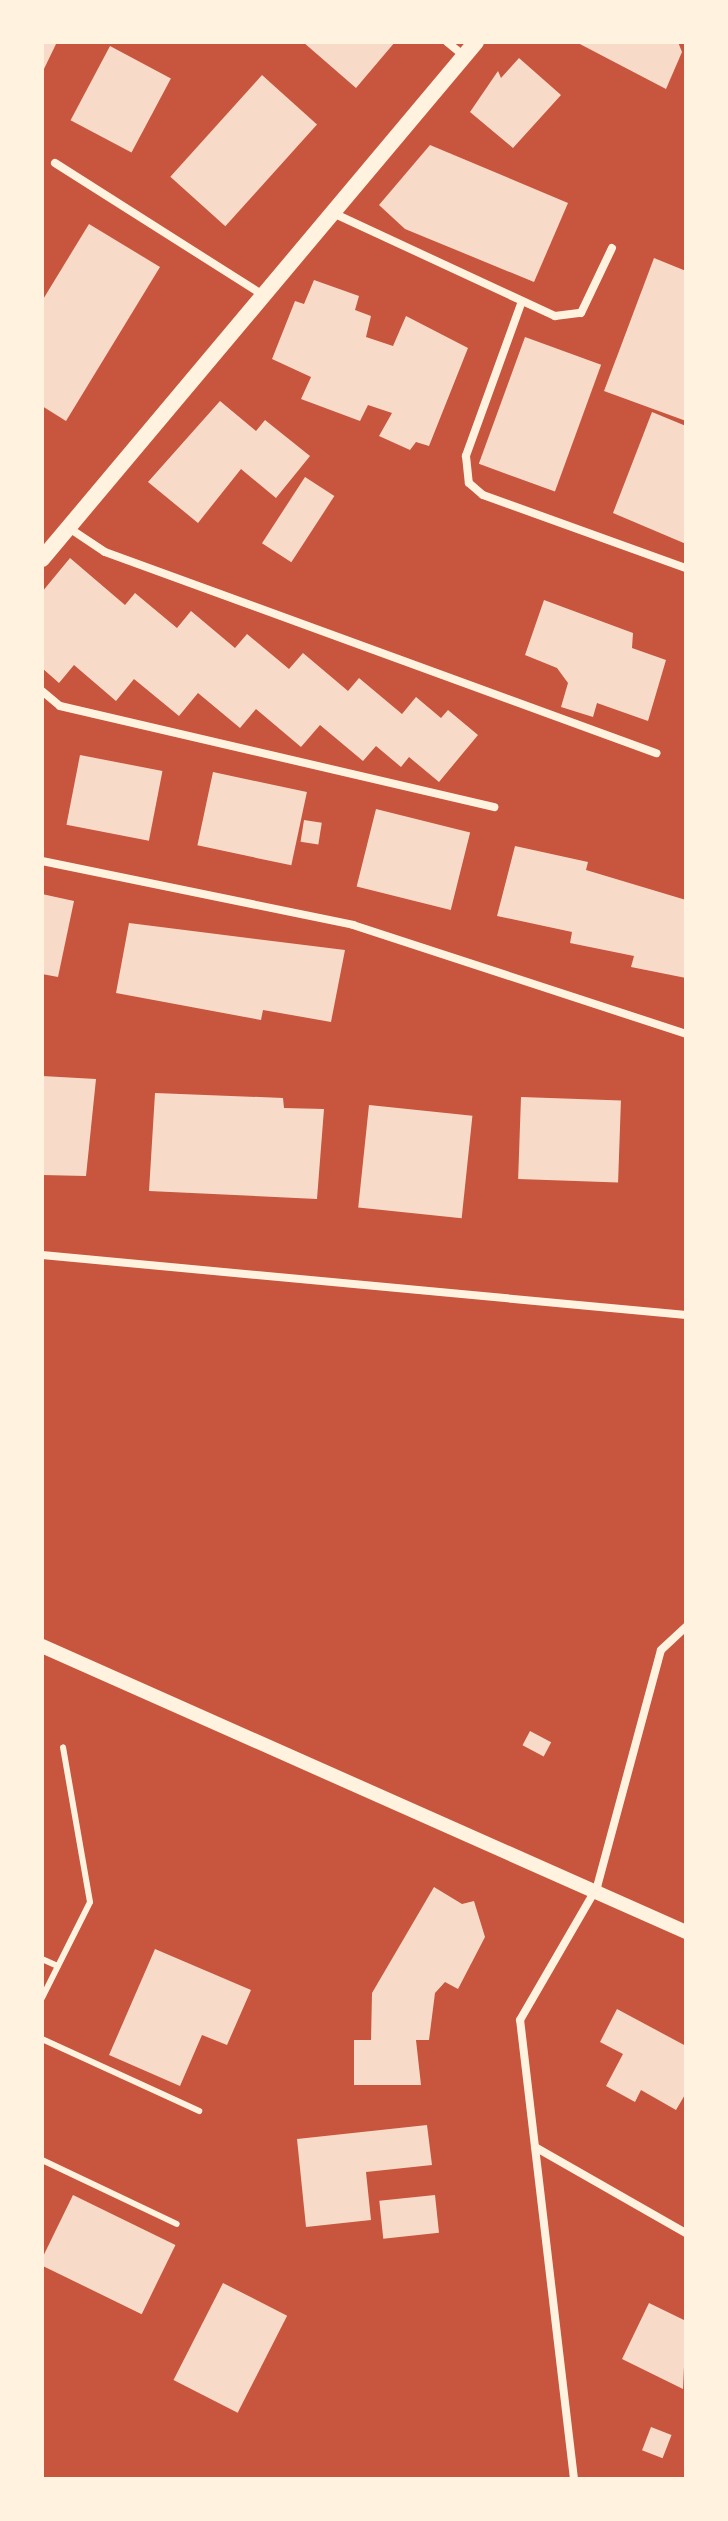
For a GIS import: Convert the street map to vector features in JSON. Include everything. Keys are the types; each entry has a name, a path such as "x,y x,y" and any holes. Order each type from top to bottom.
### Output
{"main road":[{"path":"42,559 476,42"}],"street":[{"path":"447,42 464,57"},
{"path":"55,163 264,295"},
{"path":"333,213 555,316 581,313 612,248"},
{"path":"522,301 466,456 469,483 483,495 686,568"},
{"path":"68,528 105,552 656,753"},
{"path":"42,691 60,706 494,807"},
{"path":"42,861 353,925 686,1034"},
{"path":"42,1255 686,1315"},
{"path":"574,2479 520,2020 597,1887 661,1650 686,1627"},
{"path":"42,1646 597,1887 686,1932"},
{"path":"535,2147 686,2233"}],"lane":[{"path":"42,1998 90,1902 63,1747"},
{"path":"42,1959 58,1966"},
{"path":"42,2039 199,2111"},
{"path":"42,2160 177,2224"}],"building":[{"path":"42,42 57,42 42,73"},
{"path":"303,42 395,42 356,88"},
{"path":"576,42 678,42 682,52 666,89"},
{"path":"110,46 171,78 131,153 71,120"},
{"path":"519,58 561,95 513,148 470,112 498,71 501,78"},
{"path":"262,75 317,125 225,226 170,177"},
{"path":"430,145 568,203 534,282 405,229 379,205"},
{"path":"89,224 160,267 66,421 42,406 42,301"},
{"path":"654,258 686,271 686,421 604,391"},
{"path":"314,280 359,296 355,310 371,316 366,337 393,346 406,316 468,348 429,446 416,442 410,450 379,436 392,413 368,405 360,421 301,399 311,377 272,359 295,301 304,304"},
{"path":"525,337 601,365 555,492 479,464"},
{"path":"220,401 256,431 265,420 310,456 276,498 241,469 198,523 148,482"},
{"path":"652,412 686,426 686,544 613,513"},
{"path":"305,477 334,496 291,562 262,543"},
{"path":"70,558 125,605 135,593 177,628 191,611 235,648 247,634 289,669 303,653 348,691 359,678 402,714 416,697 441,718 448,710 478,735 439,782 409,757 401,767 376,746 363,761 320,725 301,747 256,709 240,728 198,693 179,716 134,679 116,701 74,665 59,683 42,668 42,592"},
{"path":"544,600 633,633 632,648 666,660 648,721 597,703 593,717 561,707 568,683 557,668 525,655"},
{"path":"80,755 162,771 149,841 66,825"},
{"path":"213,772 307,792 291,865 197,845"},
{"path":"376,809 470,832 451,910 357,887"},
{"path":"304,820 322,823 318,845 301,842"},
{"path":"515,846 588,862 586,870 686,900 686,978 631,967 634,956 570,943 572,932 497,916"},
{"path":"42,894 74,901 58,977 42,974"},
{"path":"129,923 345,950 331,1022 263,1010 261,1020 116,993"},
{"path":"42,1076 96,1079 86,1176 42,1175"},
{"path":"155,1093 283,1098 284,1108 324,1109 317,1199 149,1191"},
{"path":"521,1097 621,1100 618,1182 518,1179"},
{"path":"369,1105 472,1116 462,1218 358,1207"},
{"path":"530,1731 551,1742 544,1756 522,1745"},
{"path":"434,1887 462,1904 474,1901 485,1937 458,1989 445,1982 435,1993 429,2040 416,2040 421,2085 354,2085 354,2040 371,2040 372,1993"},
{"path":"155,1949 251,1990 227,2045 202,2035 180,2086 109,2055"},
{"path":"617,2009 686,2046 686,2093 676,2110 641,2090 635,2102 606,2086 623,2054 600,2042"},
{"path":"427,2125 432,2165 366,2172 371,2220 306,2227 297,2139"},
{"path":"73,2195 175,2245 142,2314 42,2266 42,2259"},
{"path":"435,2195 439,2233 383,2239 379,2201"},
{"path":"223,2283 287,2316 238,2413 174,2380"},
{"path":"649,2303 686,2321 683,2389 622,2359"},
{"path":"651,2427 672,2435 663,2458 642,2450"}]}
